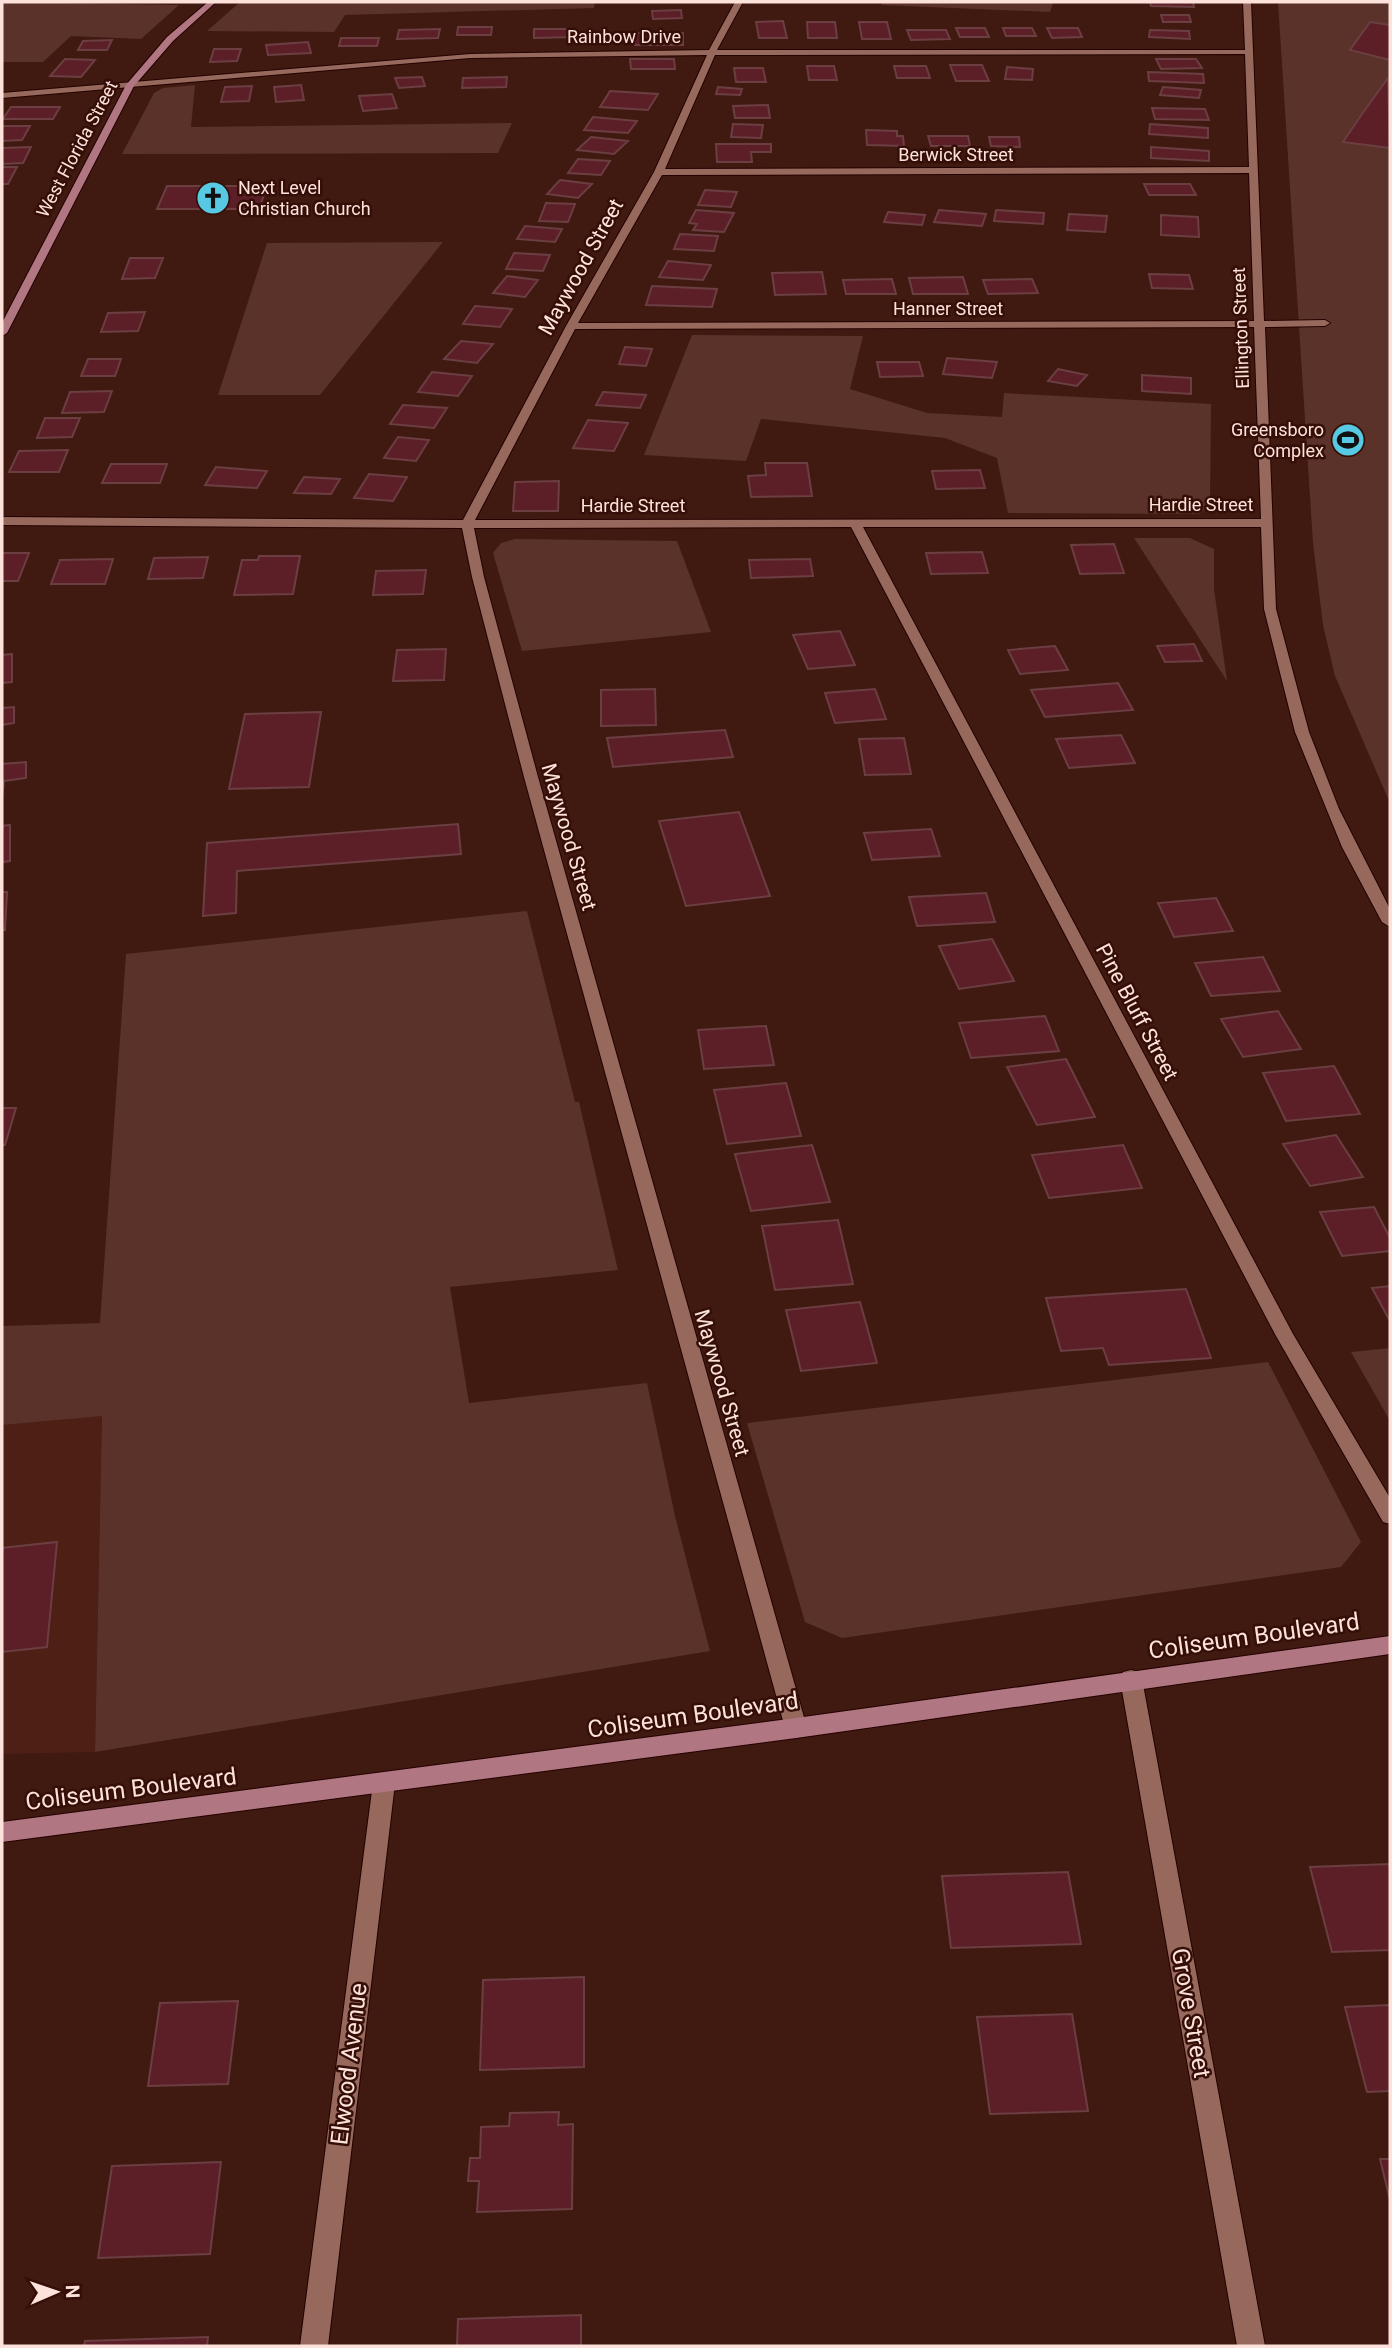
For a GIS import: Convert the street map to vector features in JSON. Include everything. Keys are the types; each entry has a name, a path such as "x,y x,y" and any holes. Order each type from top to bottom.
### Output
{"main road":[{"name":"West Florida Street","path":"2,333 130,85 170,39 212,2"},
{"name":"Coliseum Boulevard","path":"2,1832 796,1728 1131,1679 1390,1645"}],"street":[{"name":"Maywood Street","path":"739,2 712,53 659,172 571,326 467,524 478,578 531,777 796,1728"},
{"name":"Ellington Street","path":"1247,2 1270,609 1292,708 1310,761 1370,889 1390,922"},
{"name":"Rainbow Drive","path":"2,95 471,56 1248,52"},
{"name":"Berwick Street","path":"659,172 1253,170"},
{"name":"Hanner Street","path":"571,326 1325,323"},
{"name":"Hardie Street","path":"2,521 467,524 1265,523"},
{"name":"Pine Bluff Street","path":"855,523 1285,1336 1390,1516"},
{"name":"Grove Street","path":"1131,1679 1251,2346"},
{"name":"Elwood Avenue","path":"314,2346 384,1783"}],"shaded area":[{"path":"240,2 595,2 594,8 345,15 334,32 207,31"},
{"path":"880,2 1063,2 1053,3 1050,12 882,5"},
{"name":"Greensboro Complex","path":"1278,2 1390,2 1390,803 1335,676 1323,625 1313,543"},
{"path":"2,4 179,5 141,39 71,36 43,62 2,62"},
{"path":"195,85 191,127 512,123 498,153 122,154 154,93 163,88"},
{"path":"443,242 320,395 218,395 267,243"},
{"path":"692,335 863,336 850,389 927,413 1002,417 1004,393 1211,404 1210,506 1199,514 1008,513 997,458 945,438 761,419 746,461 644,455"},
{"path":"1134,538 1190,538 1214,549 1214,589 1227,681"},
{"path":"515,539 677,541 711,632 522,651 493,553 501,543"},
{"path":"527,911 575,1102 579,1102 618,1270 450,1287 469,1403 647,1383 675,1516 710,1651 95,1752 102,1416 2,1425 2,1326 100,1323 126,954"},
{"path":"1390,1348 1390,1421 1351,1352"},
{"path":"1268,1362 1361,1542 1341,1567 842,1638 805,1622 747,1423"},
{"path":"102,1415 95,1752 2,1754 2,1425"}],"building":[{"path":"1150,2 1193,2 1194,7 1151,6"},
{"path":"681,10 682,18 653,19 652,11"},
{"path":"1161,15 1189,15 1191,22 1163,22"},
{"path":"783,21 787,38 759,38 756,22"},
{"path":"807,22 835,22 837,38 808,38"},
{"path":"859,22 887,22 891,39 862,39"},
{"path":"1370,22 1390,25 1390,60 1350,50"},
{"path":"458,27 492,27 491,35 457,35"},
{"path":"956,28 985,28 989,37 960,37"},
{"path":"1003,28 1032,28 1036,36 1006,36"},
{"path":"1047,28 1078,28 1082,37 1052,38"},
{"path":"440,29 438,38 397,39 399,30"},
{"path":"534,29 574,29 574,37 534,38"},
{"path":"907,30 946,30 950,39 911,40"},
{"path":"1150,30 1189,31 1190,39 1149,37"},
{"path":"635,33 683,33 683,45 635,45"},
{"path":"341,38 379,38 377,46 339,46"},
{"path":"112,40 107,50 78,50 83,41"},
{"path":"308,42 311,53 268,55 266,45"},
{"path":"214,49 241,49 237,61 210,62"},
{"path":"65,59 95,60 81,77 50,76"},
{"path":"630,59 674,59 675,69 631,69"},
{"path":"1156,59 1196,59 1202,68 1161,69"},
{"path":"950,65 982,65 989,81 956,81"},
{"path":"807,66 834,66 837,80 809,80"},
{"path":"894,66 926,66 930,78 897,78"},
{"path":"1007,67 1033,69 1032,80 1005,79"},
{"path":"734,68 763,68 766,82 736,82"},
{"path":"1148,72 1203,74 1204,83 1149,81"},
{"path":"422,77 425,86 399,88 395,78"},
{"path":"507,77 506,87 462,88 463,78"},
{"path":"1388,78 1390,148 1343,142 1362,114"},
{"path":"301,85 304,100 276,102 274,87"},
{"path":"252,86 249,101 221,102 225,87"},
{"path":"718,87 742,89 740,95 716,94"},
{"path":"1163,87 1201,90 1199,98 1160,95"},
{"path":"610,91 658,94 648,110 600,107"},
{"path":"392,94 397,108 363,111 359,96"},
{"path":"768,105 770,118 735,118 733,106"},
{"path":"11,107 60,107 53,119 3,119"},
{"path":"1152,108 1205,109 1209,120 1155,119"},
{"path":"593,117 637,121 628,133 584,130"},
{"path":"733,124 763,125 761,138 731,137"},
{"path":"1150,124 1208,128 1208,138 1149,134"},
{"path":"2,126 30,126 22,140 2,141"},
{"path":"866,130 897,131 897,136 903,136 904,146 867,145"},
{"path":"928,136 968,136 970,146 931,146"},
{"path":"591,137 628,141 614,154 577,150"},
{"path":"989,137 1019,137 1020,147 991,146"},
{"path":"716,144 771,144 771,152 751,152 752,162 717,162"},
{"path":"31,147 23,163 2,164 2,148"},
{"path":"1151,147 1209,151 1209,161 1151,158"},
{"path":"578,159 610,161 601,175 568,173"},
{"path":"2,167 17,167 8,184 2,184"},
{"path":"560,180 592,184 578,198 547,194"},
{"path":"1144,184 1190,184 1196,195 1149,195"},
{"name":"Next Level Christian Church","path":"167,186 267,186 259,209 157,209"},
{"path":"705,190 737,192 731,207 698,205"},
{"path":"546,203 575,204 568,222 539,221"},
{"path":"696,210 734,213 724,232 693,230 697,224 689,223"},
{"path":"939,210 986,214 982,226 934,222"},
{"path":"996,210 1044,213 1043,224 994,221"},
{"path":"888,212 925,215 922,225 884,222"},
{"path":"1069,214 1107,216 1105,232 1067,230"},
{"path":"1161,215 1198,217 1199,237 1161,235"},
{"path":"525,226 562,229 555,242 517,239"},
{"path":"680,234 718,236 714,251 674,249"},
{"path":"514,253 550,255 543,271 506,269"},
{"path":"130,258 163,258 155,278 122,279"},
{"path":"668,261 711,265 703,280 659,277"},
{"path":"822,272 826,294 775,295 772,273"},
{"path":"1149,274 1189,275 1193,289 1152,288"},
{"path":"507,276 538,280 525,297 493,293"},
{"path":"963,277 968,294 913,294 909,278"},
{"path":"892,279 896,294 846,294 843,280"},
{"path":"1032,279 1038,293 988,294 983,280"},
{"path":"652,286 717,289 712,307 646,305"},
{"path":"475,306 512,309 500,327 463,324"},
{"path":"145,312 138,331 101,332 108,313"},
{"path":"461,341 493,344 477,363 444,359"},
{"path":"625,347 652,349 646,366 619,364"},
{"path":"947,358 997,362 992,378 943,374"},
{"path":"88,359 121,359 115,376 81,376"},
{"path":"877,362 919,362 923,376 880,377"},
{"path":"1058,369 1087,375 1077,386 1048,381"},
{"path":"432,372 472,376 458,396 418,392"},
{"path":"1142,375 1191,378 1191,394 1142,391"},
{"path":"112,391 104,412 62,413 70,392"},
{"path":"603,392 646,395 640,408 596,405"},
{"path":"403,405 447,408 434,428 390,424"},
{"path":"45,418 80,418 72,437 37,438"},
{"path":"588,420 628,423 614,451 573,448"},
{"path":"398,437 429,440 416,461 384,458"},
{"path":"68,450 59,472 9,472 19,451"},
{"path":"765,463 807,463 812,496 751,497 748,476 766,475"},
{"path":"111,464 167,464 160,483 102,483"},
{"path":"216,467 267,471 257,488 205,485"},
{"path":"980,470 985,488 936,489 932,471"},
{"path":"369,474 407,477 393,501 354,498"},
{"path":"304,477 340,479 331,494 294,493"},
{"path":"559,481 558,511 513,511 515,482"},
{"path":"1114,544 1124,573 1080,574 1071,545"},
{"path":"982,552 988,573 931,574 926,553"},
{"path":"2,553 29,553 18,581 2,581"},
{"path":"259,556 300,556 293,594 234,595 242,560 258,560"},
{"path":"208,557 203,578 148,579 154,558"},
{"path":"113,559 105,584 51,584 60,560"},
{"path":"810,559 813,576 751,578 749,560"},
{"path":"426,570 423,594 373,595 376,571"},
{"path":"840,631 855,665 808,669 793,635"},
{"path":"1194,644 1202,661 1165,662 1157,646"},
{"path":"1055,646 1068,670 1020,674 1008,650"},
{"path":"446,649 444,680 393,681 397,650"},
{"path":"12,654 12,682 2,683 2,655"},
{"path":"1118,683 1133,710 1045,717 1031,690"},
{"path":"655,689 656,725 601,726 601,690"},
{"path":"875,689 886,719 835,723 825,693"},
{"path":"14,707 14,723 2,725 2,708"},
{"path":"321,712 309,787 229,789 245,714"},
{"path":"725,730 733,757 613,767 607,738"},
{"path":"1121,735 1135,763 1069,768 1056,739"},
{"path":"904,738 911,774 865,775 859,739"},
{"path":"26,762 26,778 4,781 2,799 2,764"},
{"path":"739,812 770,896 686,906 659,821"},
{"path":"458,824 461,854 237,871 236,913 203,916 207,843"},
{"path":"10,825 10,861 2,862 2,826"},
{"path":"931,829 940,856 872,860 864,833"},
{"path":"2,892 7,892 5,930 2,930"},
{"path":"986,893 995,922 917,926 909,897"},
{"path":"1216,898 1233,931 1174,937 1158,903"},
{"path":"992,939 1014,981 959,989 939,946"},
{"path":"1263,957 1280,991 1211,996 1195,963"},
{"path":"1278,1011 1301,1049 1243,1057 1221,1019"},
{"path":"1045,1016 1059,1051 971,1058 959,1023"},
{"path":"766,1026 774,1065 704,1069 698,1030"},
{"path":"1066,1059 1095,1117 1037,1125 1007,1067"},
{"path":"1334,1066 1360,1114 1286,1121 1263,1073"},
{"path":"786,1083 801,1136 727,1144 714,1090"},
{"path":"2,1108 16,1108 5,1145 2,1145"},
{"path":"1336,1135 1363,1177 1310,1186 1283,1144"},
{"path":"812,1145 830,1202 751,1211 735,1154"},
{"path":"1123,1145 1142,1188 1049,1198 1032,1155"},
{"path":"1374,1207 1390,1238 1390,1251 1342,1256 1320,1212"},
{"path":"838,1220 853,1284 775,1290 762,1226"},
{"path":"1390,1286 1390,1321 1372,1288"},
{"path":"1186,1289 1211,1358 1109,1365 1103,1348 1061,1351 1046,1298"},
{"path":"860,1302 877,1363 801,1371 786,1310"},
{"path":"57,1542 47,1647 2,1652 2,1548"},
{"path":"1390,1864 1390,1950 1332,1952 1310,1867"},
{"path":"1068,1872 1081,1944 951,1948 942,1876"},
{"path":"584,1977 584,2067 480,2070 483,1980"},
{"path":"238,2001 228,2084 148,2086 160,2003"},
{"path":"1390,2005 1390,2091 1367,2092 1345,2007"},
{"path":"1072,2014 1088,2111 990,2114 977,2017"},
{"path":"559,2112 558,2125 573,2124 572,2209 477,2212 479,2181 468,2181 470,2158 480,2158 481,2127 509,2126 510,2113"},
{"path":"1380,2159 1390,2159 1390,2200"},
{"path":"221,2162 210,2254 98,2258 112,2166"},
{"path":"581,2315 581,2346 457,2346 458,2319"},
{"path":"208,2337 207,2346 84,2346 85,2341"}],"place":[{"name":"Next Level Christian Church","path":"213,198"},
{"name":"Greensboro Complex","path":"1348,440"}]}
